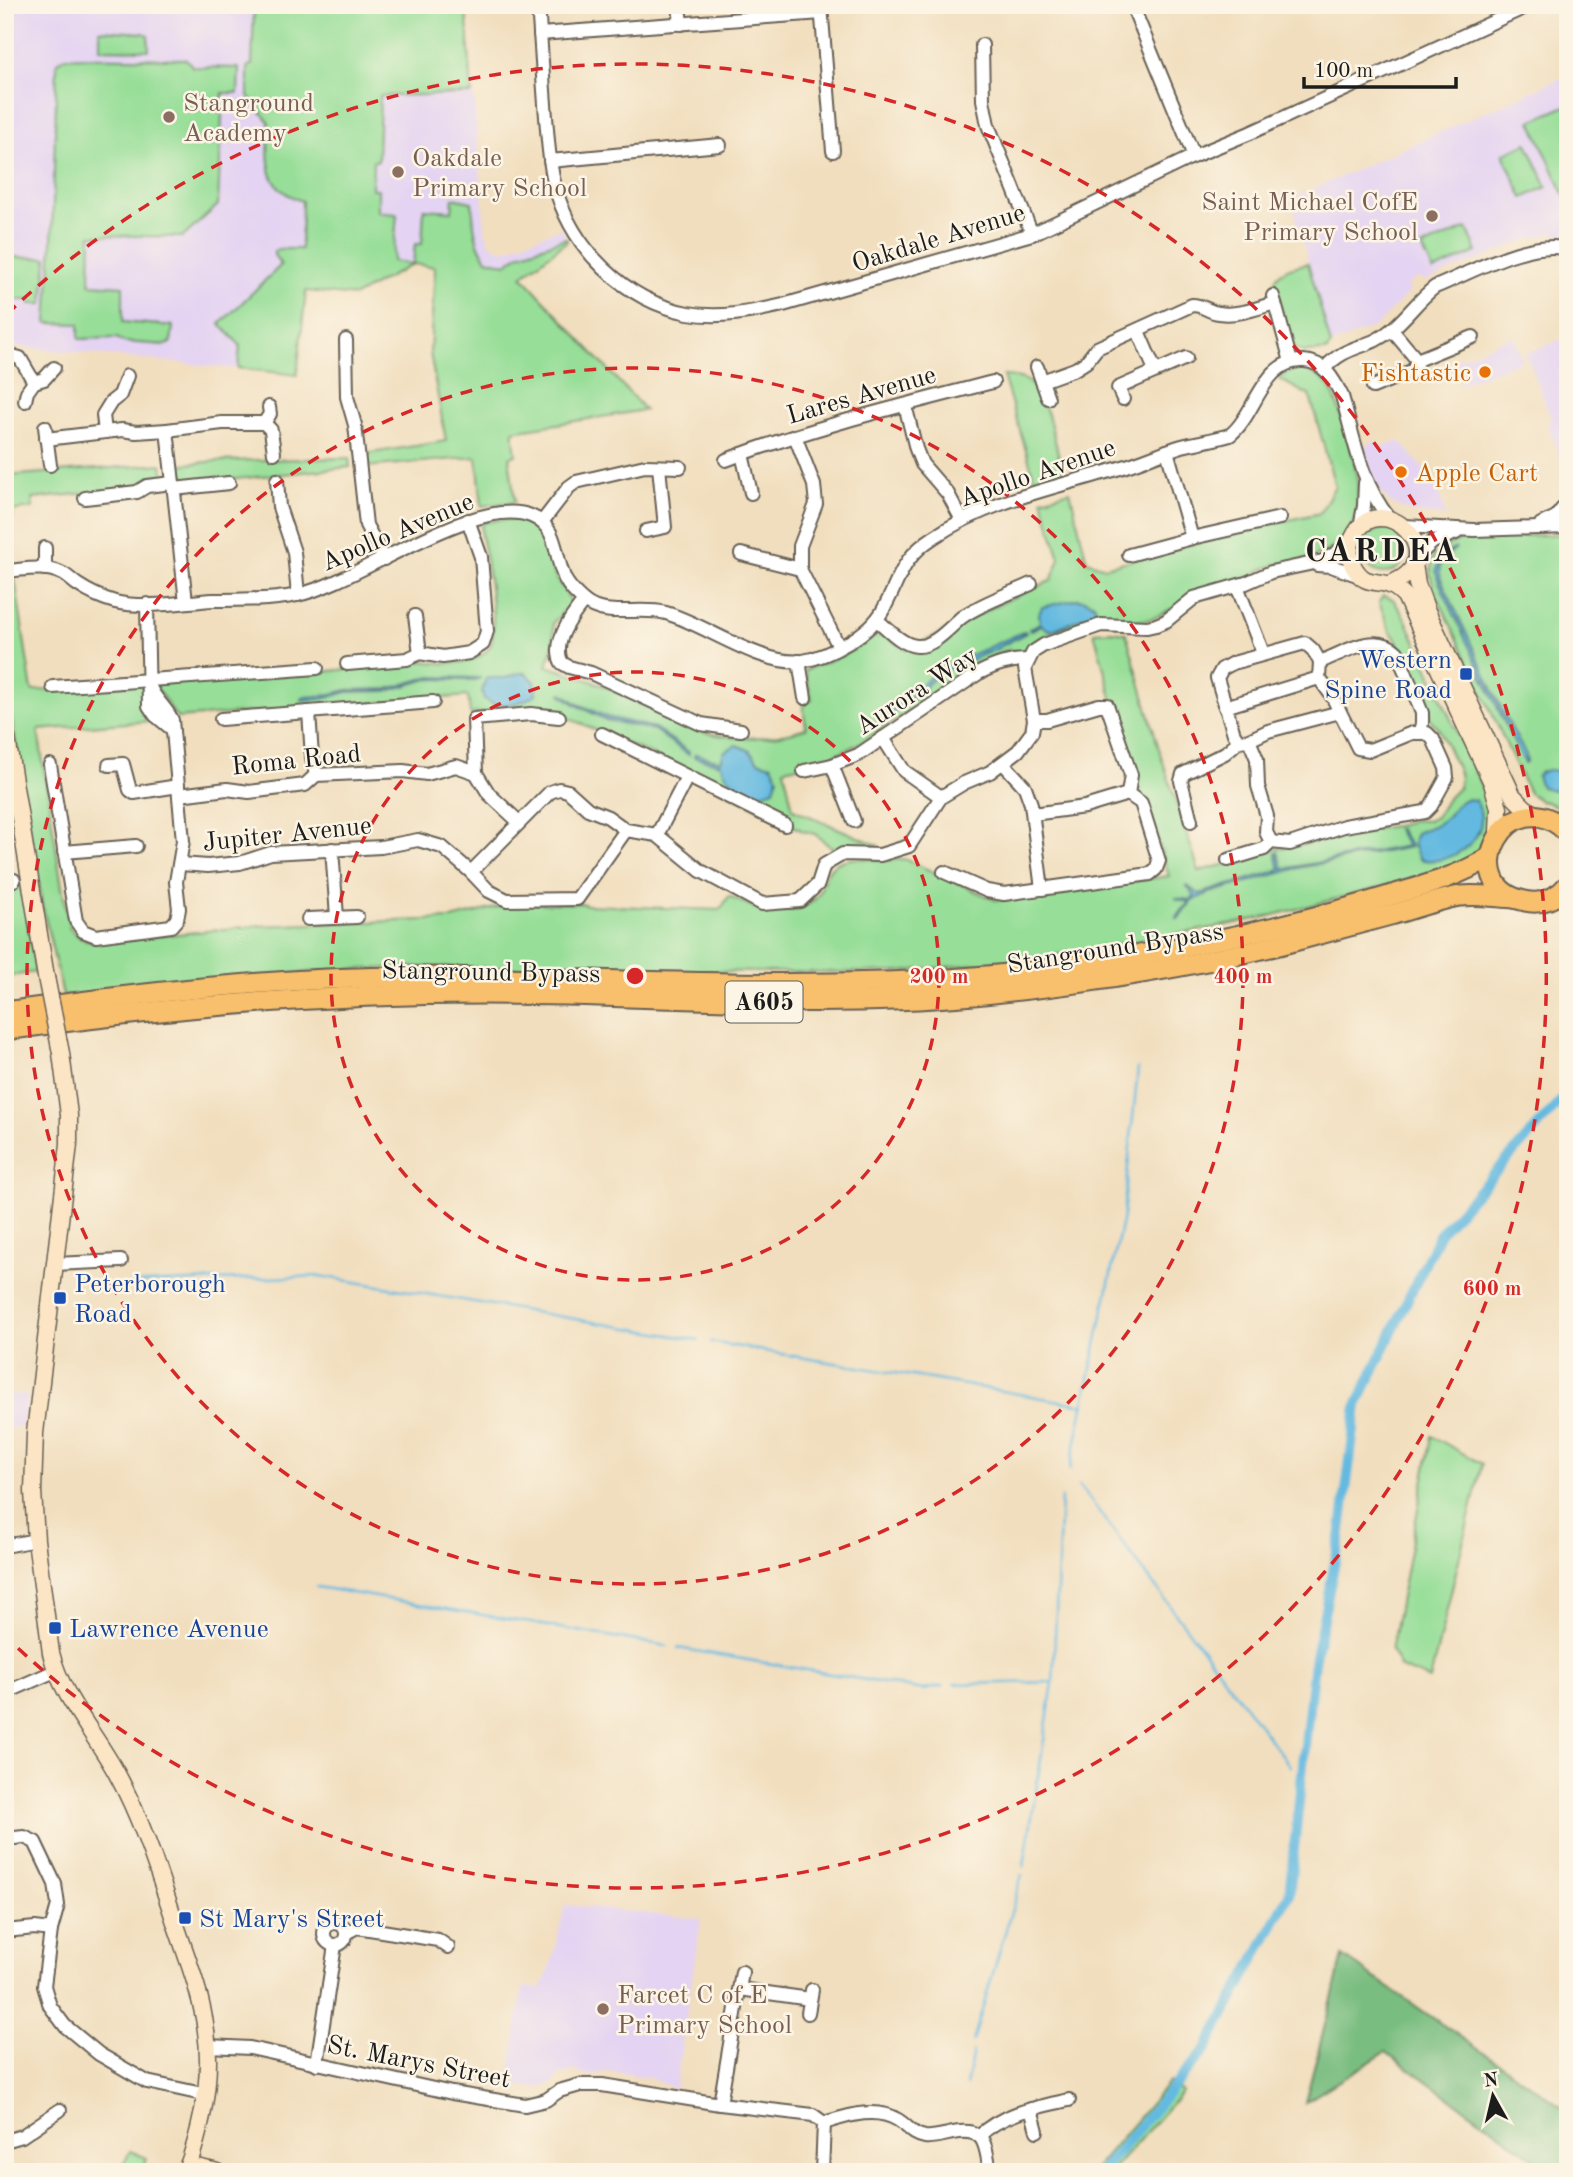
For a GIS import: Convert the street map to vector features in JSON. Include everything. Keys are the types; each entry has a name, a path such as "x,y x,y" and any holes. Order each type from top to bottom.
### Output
{"main road":[{"path":"1415,561 1408,573 1390,584 1379,585 1360,576 1351,561 1350,544 1360,527 1371,520 1389,519 1405,526 1413,535 1417,584 1427,611 1513,796 1537,816 1565,828"},
{"path":"1390,584 1405,596 1492,783 1499,808 1498,833 1490,857 1491,870 1503,891 1514,898"},
{"path":"5,726 10,784 61,1053 69,1115 69,1144 35,1433 33,1491 36,1540 51,1653 55,1671 110,1761 138,1815 201,2003 208,2046 206,2095 203,2115 187,2168 218,2172"},
{"path":"1498,833 1509,823 1522,817 1537,816"},
{"name":"Stanground Bypass","path":"5,1012 99,999 221,987 381,978 540,978 728,984 843,983 948,979 1027,972 1237,936 1325,915 1441,881 1466,872 1490,857"},
{"name":"Stanground Bypass","path":"5,1030 180,1008 379,995 489,994 712,1002 850,1002 973,995 1085,982 1181,966 1280,944 1462,896 1542,901 1560,893 1568,885"}],"street":[{"name":"Oakdale Avenue","path":"538,5 550,161 555,187 572,229 594,259 623,285 653,301 688,313 720,316 783,306 1032,234 1194,156 1530,5"},
{"path":"679,5 681,24"},
{"path":"1132,5 1194,156"},
{"path":"540,34 681,24 822,9 833,151"},
{"path":"982,45 983,100 988,124 1032,234"},
{"path":"550,161 720,145"},
{"path":"1324,369 1338,354 1371,342 1392,330 1423,296 1435,287 1530,249 1556,245 1568,248"},
{"path":"1042,381 1075,369 1086,362 1097,348 1192,305 1202,304 1214,313 1230,314 1274,300 1292,362 1311,362 1324,369 1342,396 1363,472 1373,496 1389,519"},
{"path":"1392,330 1417,360"},
{"path":"1138,331 1155,370"},
{"path":"1417,360 1473,337"},
{"path":"346,340 347,397 355,425 366,525 384,559"},
{"path":"5,354 20,358 34,382"},
{"path":"1123,399 1118,388 1186,358"},
{"path":"1373,387 1414,370 1417,360"},
{"name":"Apollo Avenue","path":"799,661 839,647 865,632 885,608 903,566 933,537 962,520 1015,498 1128,466 1167,451 1230,435 1237,429 1272,375 1292,362"},
{"path":"1037,367 1048,398"},
{"path":"25,401 34,382 44,379 54,368"},
{"path":"105,432 103,415 111,402 120,395 127,376"},
{"name":"Lares Avenue","path":"726,460 795,436 993,382"},
{"path":"905,405 922,464 948,494 962,520"},
{"path":"264,423 270,414 269,407"},
{"path":"50,466 46,433 264,423"},
{"path":"264,423 271,430 274,453"},
{"path":"167,429 186,602"},
{"path":"795,436 814,485 816,504 800,546 800,569 839,647"},
{"path":"1167,451 1192,538"},
{"path":"742,454 751,493"},
{"path":"680,467 645,466 576,482 569,487 542,522 556,543 565,579 584,601 602,610 660,612 775,658 799,661 805,698"},
{"path":"646,531 665,527 659,467"},
{"path":"1360,527 1365,496 1363,472"},
{"path":"276,480 279,507 294,552 298,595"},
{"path":"85,498 137,492 147,486 229,483"},
{"path":"1405,526 1474,530 1568,526 1564,519 1565,504"},
{"path":"1530,527 1546,523 1565,504"},
{"path":"1251,509 1254,523"},
{"name":"Apollo Avenue","path":"5,571 45,569 61,573 96,596 120,603 146,604 298,595 343,579 418,541 468,520 501,513 519,513 542,522"},
{"path":"1129,555 1148,545 1280,518"},
{"path":"347,664 407,659 420,653 443,657 469,653 483,644 487,631 481,557 468,520"},
{"path":"1415,561 1433,541 1446,535 1474,530"},
{"path":"471,872 550,792 559,789 568,791 588,809 608,817 626,830 657,835 701,871 762,904 800,901 818,884 824,865 843,854 880,855 909,846 941,797 1003,763 1026,740 1034,720 1025,677 1028,660 1033,652 1084,629 1101,625 1156,625 1166,621 1194,598 1237,586 1271,572 1332,557 1350,544"},
{"path":"45,548 45,569"},
{"path":"741,554 800,569"},
{"path":"1306,565 1331,566 1360,576"},
{"path":"877,620 909,645 920,646 928,644 984,599 1031,584"},
{"path":"1237,586 1263,653"},
{"path":"584,601 565,627 559,652 562,663 680,715 741,730"},
{"path":"50,765 76,921 83,931 96,936 171,926 177,919 179,909 176,882 183,841 169,713 158,702 150,684 146,604"},
{"path":"415,616 420,653"},
{"path":"1320,662 1368,643 1380,641 1389,644 1397,652 1422,713 1420,733"},
{"path":"1305,643 1320,662 1319,678 1358,748 1370,750 1412,733 1427,733 1433,738 1447,777 1425,812 1344,826 1290,844 1270,842 1266,832 1267,816 1258,786 1257,759 1244,741 1234,734 1217,678 1222,669 1233,663 1305,643"},
{"name":"Aurora Way","path":"804,771 832,765 858,755 979,673 999,663 1028,660"},
{"path":"53,687 150,684 243,668 317,668"},
{"path":"1225,707 1319,678"},
{"path":"221,719 433,702"},
{"path":"1034,720 1047,720 1107,705 1131,775 1128,794"},
{"path":"309,712 316,775"},
{"path":"1191,821 1181,781 1183,774 1268,731 1340,712"},
{"path":"519,822 489,794 476,772 474,719 531,714 559,717"},
{"path":"602,734 785,825"},
{"path":"883,738 904,771 941,797"},
{"path":"1003,763 1025,787 1032,814 1042,889"},
{"name":"Roma Road","path":"109,765 123,764 130,790 135,793 227,789 249,792 305,785 316,775 403,771 427,774 456,766 476,772"},
{"path":"832,765 854,821"},
{"path":"657,835 687,777"},
{"path":"1032,814 1085,807 1128,794"},
{"path":"944,872 987,891 1004,894 1150,874 1159,861 1141,803 1128,794"},
{"name":"Jupiter Avenue","path":"180,864 208,866 240,863 271,853 381,847 418,840 442,847 489,891 507,900 577,899 626,830"},
{"path":"1228,860 1264,849 1270,842"},
{"path":"64,852 136,846"},
{"path":"332,849 337,917"},
{"path":"308,919 357,917"},
{"path":"54,1264 121,1261"},
{"path":"5,1546 36,1540"},
{"path":"5,1693 55,1671"},
{"path":"5,1839 24,1837 35,1842 55,1884 58,1905 51,1930 44,1986 47,2007 97,2053 147,2082 206,2095"},
{"path":"334,1922 341,1924 346,1933 344,1940 335,1945 328,1942 324,1936 327,1926 334,1922"},
{"path":"346,1933 357,1927 438,1940 449,1947"},
{"path":"5,1931 35,1928 51,1930"},
{"path":"317,2064 335,1945"},
{"path":"720,2104 742,1972"},
{"path":"740,1989 810,2000"},
{"name":"St. Marys Street","path":"208,2046 250,2048 283,2062 317,2064 452,2093 525,2105 580,2085 602,2085 720,2104 813,2115 824,2123"},
{"path":"979,2136 997,2121 1069,2100"},
{"path":"1031,2109 1037,2131"},
{"path":"5,2141 22,2136 60,2110"},
{"path":"822,2172 824,2123 865,2113 885,2114 900,2120 914,2134 926,2137 957,2132 979,2136 984,2143 990,2172"}],"shaded area":[{"name":"Stanground Academy","path":"5,5 466,5 485,229 489,242 504,250 561,228 567,241 522,276 413,264 355,296 307,291 297,375 5,345"},
{"name":"Saint Michael CofE Primary School","path":"1568,75 1568,237 1551,233 1532,238 1426,281 1418,278 1408,284 1408,293 1376,326 1331,345 1291,199"},
{"path":"1513,336 1523,360 1460,384 1451,362"},
{"path":"1568,337 1568,478 1547,423 1552,420 1526,353"},
{"path":"1376,441 1379,448 1400,441 1435,482 1446,516 1414,513 1390,503 1378,487 1369,466 1365,445"},
{"path":"5,1394 28,1395 22,1426 5,1429"},
{"name":"Farcet C of E Primary School","path":"565,1905 701,1919 675,2089 650,2078 610,2071 585,2076 575,2070 559,2075 556,2081 539,2088 508,2084 523,1987 541,1989 551,1964"}],"green space":[{"path":"254,5 466,5 472,94 380,96 378,161 373,161 372,189 378,189 378,212 397,214 393,261 413,264 355,296 306,291 297,375 238,368 240,345 220,324 281,265 274,252 278,249 301,249 302,201 289,195 274,180 269,160 269,122 248,96"},
{"path":"100,30 144,33 148,36 149,50 100,49"},
{"path":"66,57 186,59 193,67 239,68 238,93 223,93 218,205 183,237 91,235 90,284 123,286 123,322 173,326 171,343 166,345 123,342 117,338 79,339 79,324 47,323 57,62"},
{"path":"1568,105 1568,203 1531,121"},
{"path":"1527,143 1547,187 1523,198 1503,154"},
{"path":"453,198 472,202 477,239 487,259 506,264 520,254 566,238 567,241 522,276 645,410 513,431 516,455 509,457 515,502 482,506 477,457 366,467 365,454 446,441 430,353 435,267 413,264 415,244 422,244 424,209 452,211"},
{"path":"1467,228 1477,252 1433,271 1422,247"},
{"path":"5,257 47,258 43,304 30,304 29,300 5,300"},
{"path":"1308,263 1331,345 1326,351 1304,352 1296,349 1290,341 1274,283 1283,271"},
{"path":"1298,369 1318,376 1330,389 1350,444 1358,501 1355,518 1347,534 1334,547 1314,557 1263,569 1151,619 1083,622 1049,634 1022,652 1001,652 860,743 822,761 784,769 793,809 879,846 832,848 815,834 803,831 653,755 561,715 550,707 470,714 468,696 177,718 156,683 321,672 423,661 459,663 477,658 490,647 493,631 491,592 481,537 482,523 519,520 536,526 542,532 547,540 552,569 571,603 553,623 554,642 547,666 605,686 680,724 704,732 748,738 792,732 806,728 803,704 812,700 805,670 846,654 877,636 884,636 906,649 1051,581 1060,559 1042,499 1070,491 1087,561 1105,567 1320,513 1335,486 1310,396 1279,379"},
{"path":"1003,376 1027,381 1039,393 1064,477 1036,483"},
{"path":"349,458 350,467 179,485 177,465 217,461"},
{"path":"162,464 164,480 134,488 32,499 33,508 12,511 13,519 6,520 11,563 5,564 5,476"},
{"path":"1384,529 1393,530 1400,535 1405,542 1405,560 1400,567 1393,572 1384,573 1375,572 1368,567 1363,560 1362,551 1363,542 1368,535 1375,530"},
{"path":"1568,535 1568,810 1529,793 1434,589 1430,574 1433,556 1464,539"},
{"path":"15,579 32,691 143,684 151,721 38,730 70,929 82,939 100,942 255,926 452,919 509,904 581,903 720,910 729,896 759,909 784,911 801,908 815,899 834,865 855,859 905,859 995,900 1169,876 1147,805 1143,796 1135,790 1135,769 1130,744 1117,716 1094,632 1126,633 1161,756 1199,871 1273,849 1309,844 1329,836 1401,825 1413,820 1427,821 1436,817 1446,800 1459,787 1460,777 1439,729 1430,719 1429,708 1414,673 1390,631 1379,602 1383,596 1393,599 1406,620 1483,790 1489,820 1486,836 1475,854 1460,863 1401,882 1266,917 1044,957 897,972 426,967 331,970 63,996 42,904 5,677 5,580"},
{"path":"23,885 35,972 5,977 5,888"},
{"path":"1432,1436 1482,1464 1430,1680 1401,1668 1391,1650"},
{"path":"1343,1956 1568,2111 1568,2172 1553,2172 1386,2052 1305,2102"},
{"path":"1169,2082 1182,2092 1111,2172 1092,2172"},
{"path":"130,2151 147,2158 141,2172 121,2170"}],"water":[{"path":"1456,548 1441,563 1441,579 1526,755 1525,763 1438,580 1436,572 1439,557"},
{"path":"1077,599 1094,604 1094,613 1055,629 1049,630 1041,625 1030,631 1029,629 1040,623 1039,614 1042,607"},
{"path":"1025,631 1026,633 992,651 939,673 912,700 879,722 877,719 909,698 937,670"},
{"path":"526,673 535,682 536,694 525,700 503,705 484,699 482,692 486,678 505,678"},
{"path":"428,677 481,678 428,679 388,691 347,692 323,699 302,700 303,697 323,696 347,690 388,689"},
{"path":"562,693 578,704 607,717 655,728 689,752 689,755 654,730 606,720 576,705"},
{"path":"736,745 749,750 758,761 772,765 778,777 774,789 756,795 739,787 730,779 721,764 694,757 695,754 721,761 724,752"},
{"path":"1548,770 1568,772 1568,794 1541,787 1537,776"},
{"path":"1466,799 1475,800 1481,813 1481,825 1476,836 1458,853 1445,858 1420,859 1414,846 1416,833 1441,821"},
{"path":"1397,829 1411,847 1302,867 1209,893 1192,901 1178,919 1176,918 1189,902 1175,898 1190,900 1195,896 1186,885 1199,894 1280,870 1278,852 1283,869 1407,846"}],"waterway":[{"path":"1070,1469 1123,1216 1138,1068"},
{"path":"1101,2172 1206,2049 1289,1895 1314,1662 1340,1538 1357,1405 1440,1233 1568,1093"},
{"path":"140,1283 320,1276 699,1340"},
{"path":"711,1342 1084,1405"},
{"path":"1079,1485 1290,1766"},
{"path":"954,1684 1053,1682 1061,1498"},
{"path":"317,1587 667,1646"},
{"path":"678,1648 924,1690 943,1686"},
{"path":"1024,1866 1053,1683"},
{"path":"973,2041 1022,1875"},
{"path":"966,2085 973,2052"}],"place":[{"name":"Stanground Academy","path":"169,117"},
{"name":"Oakdale Primary School","path":"398,172"},
{"name":"Saint Michael CofE Primary School","path":"1432,216"},
{"name":"Fishtastic","path":"1485,372"},
{"name":"Apple Cart","path":"1401,472"},
{"name":"Western Spine Road","path":"1466,674"},
{"name":"Peterborough Road","path":"60,1298"},
{"name":"Lawrence Avenue","path":"55,1628"},
{"name":"St Mary's Street","path":"185,1918"},
{"name":"Farcet C of E Primary School","path":"603,2009"}],"district":[{"name":"CARDEA","path":"1382,549"}]}
